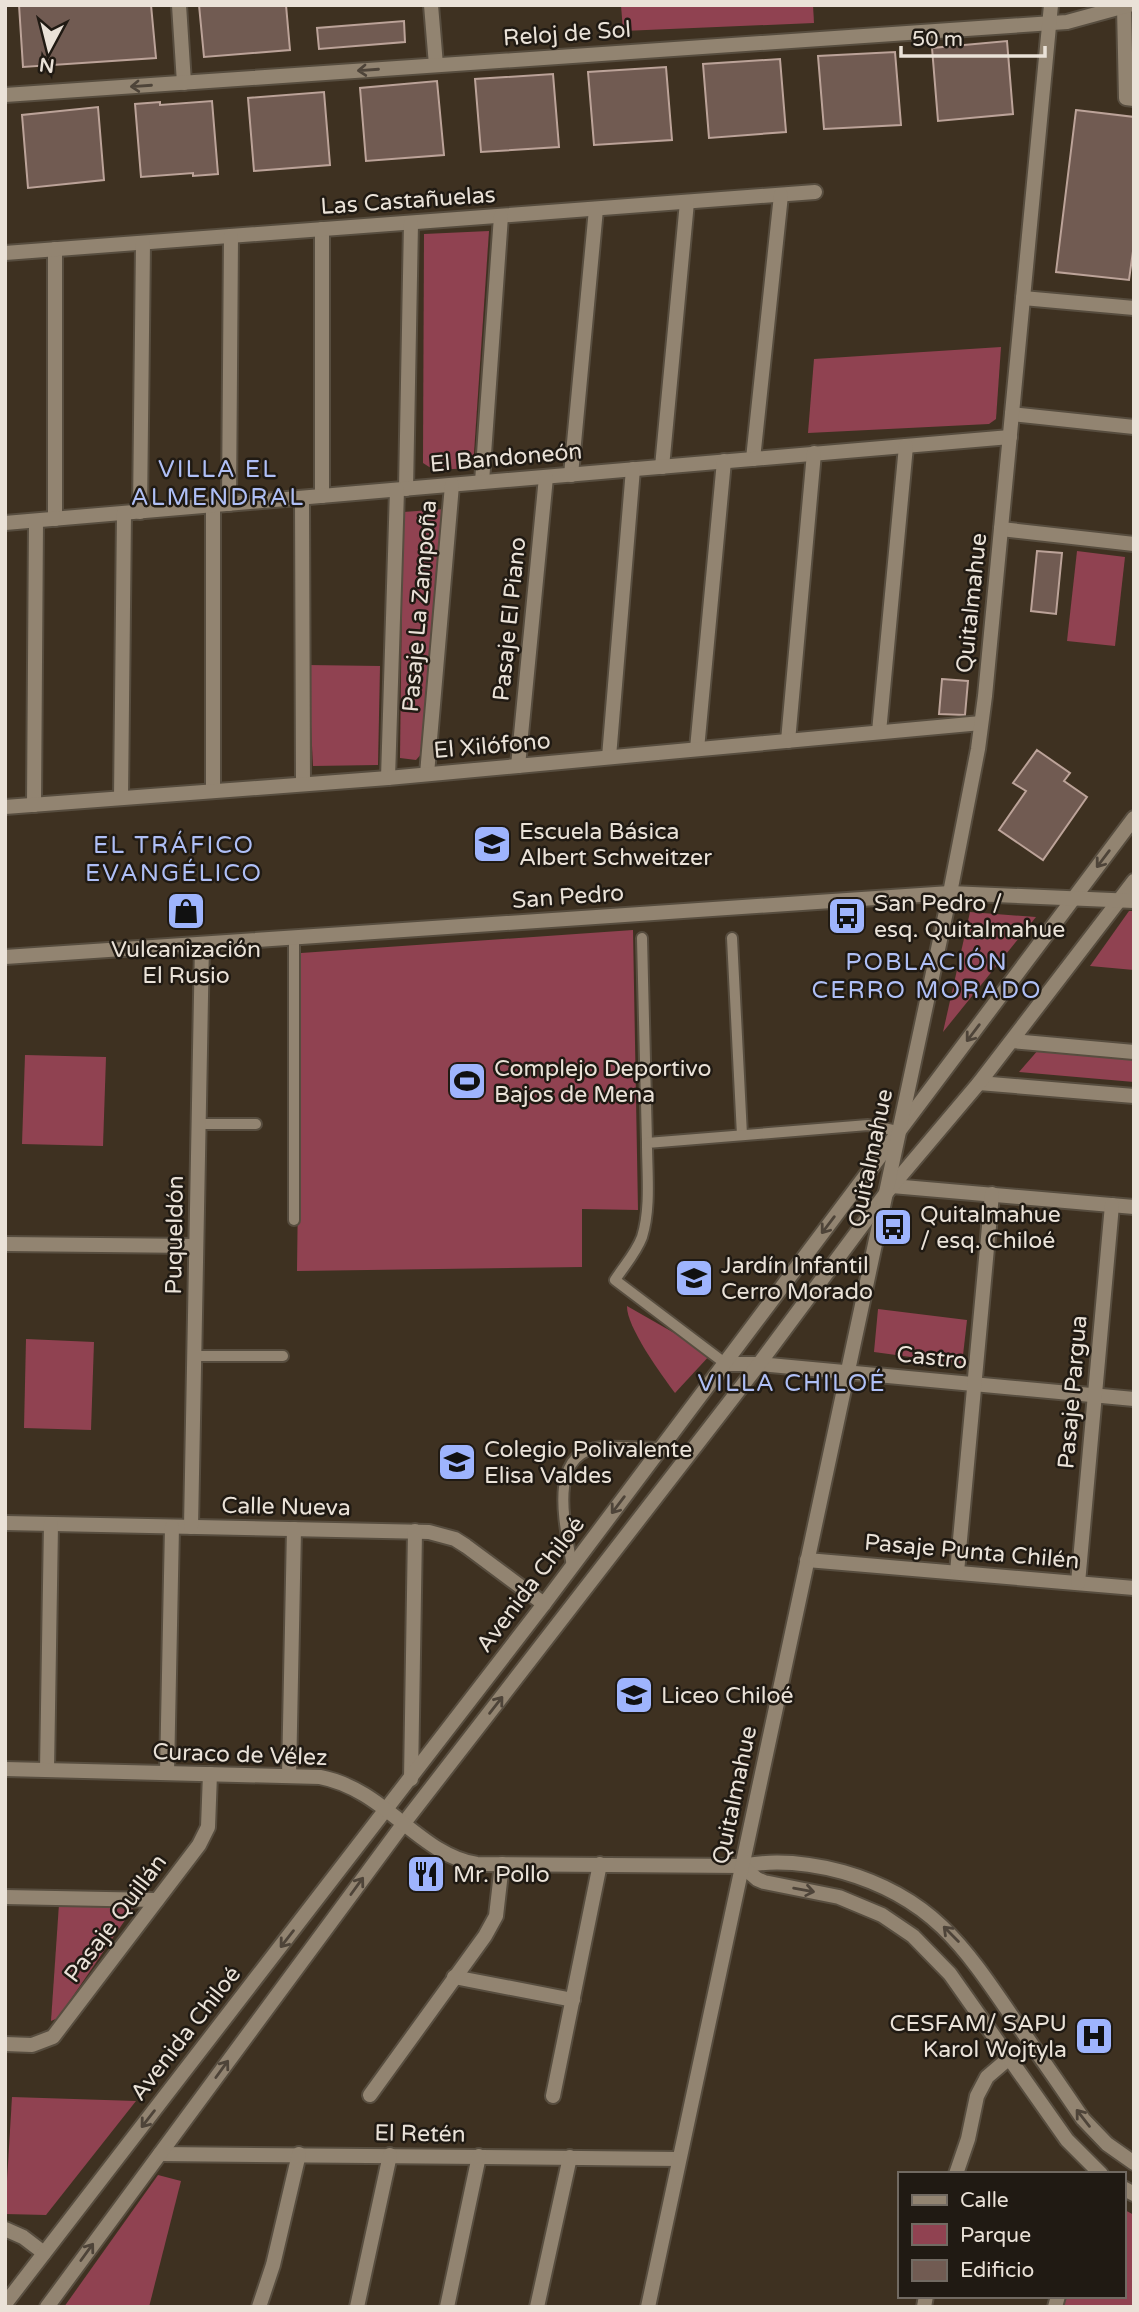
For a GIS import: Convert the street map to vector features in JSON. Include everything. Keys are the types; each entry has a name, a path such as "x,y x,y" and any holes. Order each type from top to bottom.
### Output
{"street":[{"path":"178,5 184,83"},
{"path":"431,5 436,65"},
{"name":"Quitalmahue","path":"648,2307 847,1372 890,1189 898,1131 950,893 982,723 1051,5"},
{"path":"1126,6 1126,97 1134,99"},
{"name":"Reloj de Sol","path":"5,95 1050,23 1081,20 1126,6"},
{"name":"Las Castañuelas","path":"5,253 815,192"},
{"path":"753,459 780,195"},
{"path":"662,467 687,202"},
{"path":"571,474 596,209"},
{"path":"482,482 501,216"},
{"path":"388,778 411,223"},
{"path":"322,229 322,496"},
{"path":"229,504 231,236"},
{"path":"140,512 143,243"},
{"path":"55,249 55,519"},
{"path":"1024,298 1134,309"},
{"path":"1012,414 1134,427"},
{"name":"El Bandoneón","path":"5,523 1010,436"},
{"path":"879,732 906,446"},
{"path":"788,741 814,453"},
{"path":"697,749 724,461"},
{"path":"609,757 633,469"},
{"name":"Pasaje El Piano","path":"518,766 546,477"},
{"name":"Pasaje La Zampoña","path":"427,774 452,485"},
{"path":"302,498 303,784"},
{"path":"213,506 213,791"},
{"path":"121,798 124,513"},
{"path":"34,804 36,521"},
{"path":"1001,529 1134,544"},
{"name":"El Xilófono","path":"5,807 388,778 982,723"},
{"name":"Avenida Chiloé","path":"5,2304 544,1604 1134,818"},
{"name":"Avenida Chiloé","path":"47,2307 404,1823 759,1364 890,1189 1126,901 1134,881"},
{"name":"San Pedro","path":"5,957 950,893 1126,901"},
{"name":"Puqueldón","path":"191,1527 202,944"},
{"path":"1012,1041 1134,1052"},
{"path":"979,1083 1134,1096"},
{"path":"890,1189 992,1194 1134,1207"},
{"path":"957,1572 992,1194"},
{"name":"Pasaje Pargua","path":"1078,1583 1112,1205"},
{"path":"5,1244 196,1246"},
{"name":"Castro","path":"726,1364 759,1364 1134,1399"},
{"name":"Calle Nueva","path":"5,1523 415,1531 443,1535 466,1545 544,1604"},
{"path":"47,1770 51,1524"},
{"path":"167,1773 172,1527"},
{"path":"289,1776 293,1529"},
{"path":"411,1779 415,1531"},
{"name":"Pasaje Punta Chilén","path":"807,1560 1134,1588"},
{"name":"Curaco de Vélez","path":"5,1769 289,1776 336,1780 358,1790 387,1809 454,1858 477,1864 742,1866 768,1861 834,1870 876,1884 917,1905 939,1922 972,1958 1083,2119 1107,2144 1134,2163"},
{"name":"Pasaje Quillán","path":"5,2044 32,2045 52,2037 158,1900 206,1834 210,1774"},
{"path":"370,2095 485,1936 496,1916 502,1864"},
{"path":"553,2096 600,1864"},
{"name":"Curaco de Vélez","path":"742,1866 764,1882 839,1897 863,1906 901,1927 925,1946 950,1974 1067,2140 1096,2172"},
{"path":"5,1896 158,1900"},
{"path":"454,1977 573,2000"},
{"path":"957,2172 968,2139 977,2096 987,2077 1008,2059"},
{"name":"El Retén","path":"160,2154 679,2159"},
{"path":"259,2307 273,2265 299,2154"},
{"path":"357,2307 390,2155"},
{"path":"447,2307 479,2156"},
{"path":"537,2307 570,2157"},
{"path":"5,2229 23,2237 44,2253"}],"lane":[{"path":"294,937 294,1220"},
{"path":"642,938 647,1210 642,1237 615,1280 726,1364"},
{"path":"732,938 742,1135"},
{"path":"198,1124 256,1124"},
{"path":"647,1143 868,1125 898,1131"},
{"path":"194,1356 283,1356"},
{"path":"572,1567 563,1499 565,1478 572,1463 585,1453 601,1447 662,1448"}],"green space":[{"path":"621,5 813,5 814,23 623,31"},
{"path":"489,231 473,468 434,470 423,463 424,234"},
{"path":"1001,347 996,419 989,424 808,433 814,359"},
{"path":"445,509 423,752 416,760 400,758 403,512"},
{"path":"1077,551 1125,557 1115,646 1067,641"},
{"path":"308,665 380,666 378,765 313,766"},
{"path":"1129,911 1134,911 1134,970 1090,966"},
{"path":"970,912 1036,917 943,1032"},
{"name":"Complejo Deportivo Bajos de Mena","path":"633,930 638,1210 582,1209 582,1267 297,1271 301,953"},
{"path":"1039,1049 1134,1060 1134,1082 1019,1072"},
{"path":"25,1055 106,1057 103,1146 22,1144"},
{"path":"627,1306 711,1354 675,1393 638,1338"},
{"path":"878,1309 967,1320 962,1364 874,1352"},
{"path":"26,1339 94,1342 91,1430 24,1428"},
{"path":"59,1904 134,1907 58,2018 51,2021"},
{"path":"12,2097 136,2101 46,2215 5,2214"},
{"path":"158,2175 181,2181 149,2307 64,2307"},
{"path":"1125,2210 1134,2215 1134,2307 1060,2307 1062,2298 1125,2298"}],"building":[{"path":"19,5 151,5 156,58 23,67"},
{"path":"199,5 286,5 290,50 204,57"},
{"path":"404,21 405,42 319,49 317,28"},
{"path":"1007,41 1013,114 938,121 932,48"},
{"path":"895,52 901,125 824,129 818,56"},
{"path":"780,59 786,132 709,138 703,64"},
{"path":"666,67 672,140 594,145 588,72"},
{"path":"553,74 559,147 481,152 475,79"},
{"path":"437,81 444,155 366,161 360,88"},
{"path":"324,92 330,165 254,171 248,98"},
{"path":"212,101 218,174 141,177 135,104"},
{"path":"98,107 104,180 28,188 22,115"},
{"path":"1076,110 1134,117 1134,244 1129,280 1056,272"},
{"path":"1037,551 1062,553 1056,614 1031,611"},
{"path":"942,679 968,681 965,715 939,714"},
{"path":"1037,750 1070,773 1064,781 1087,797 1043,860 999,830 1026,791 1013,783"},
{"name":"Mr. Pollo","path":"425,1860 440,1873 427,1888 412,1876"}],"place":[{"name":"Escuela Básica Albert Schweitzer","path":"492,844"},
{"name":"Vulcanización El Rusio","path":"186,911"},
{"name":"San Pedro / esq. Quitalmahue","path":"847,916"},
{"name":"Complejo Deportivo Bajos de Mena","path":"467,1081"},
{"name":"Quitalmahue / esq. Chiloé","path":"893,1227"},
{"name":"Jardín Infantil Cerro Morado","path":"694,1278"},
{"name":"Colegio Polivalente Elisa Valdes","path":"457,1462"},
{"name":"Liceo Chiloé","path":"634,1695"},
{"name":"Mr. Pollo","path":"426,1874"},
{"name":"CESFAM/ SAPU Karol Wojtyla","path":"1094,2036"}],"district":[{"name":"VILLA EL ALMENDRAL","path":"218,483"},
{"name":"EL TRÁFICO EVANGÉLICO","path":"174,859"},
{"name":"POBLACIÓN CERRO MORADO","path":"927,976"},
{"name":"VILLA CHILOÉ","path":"792,1383"}]}
